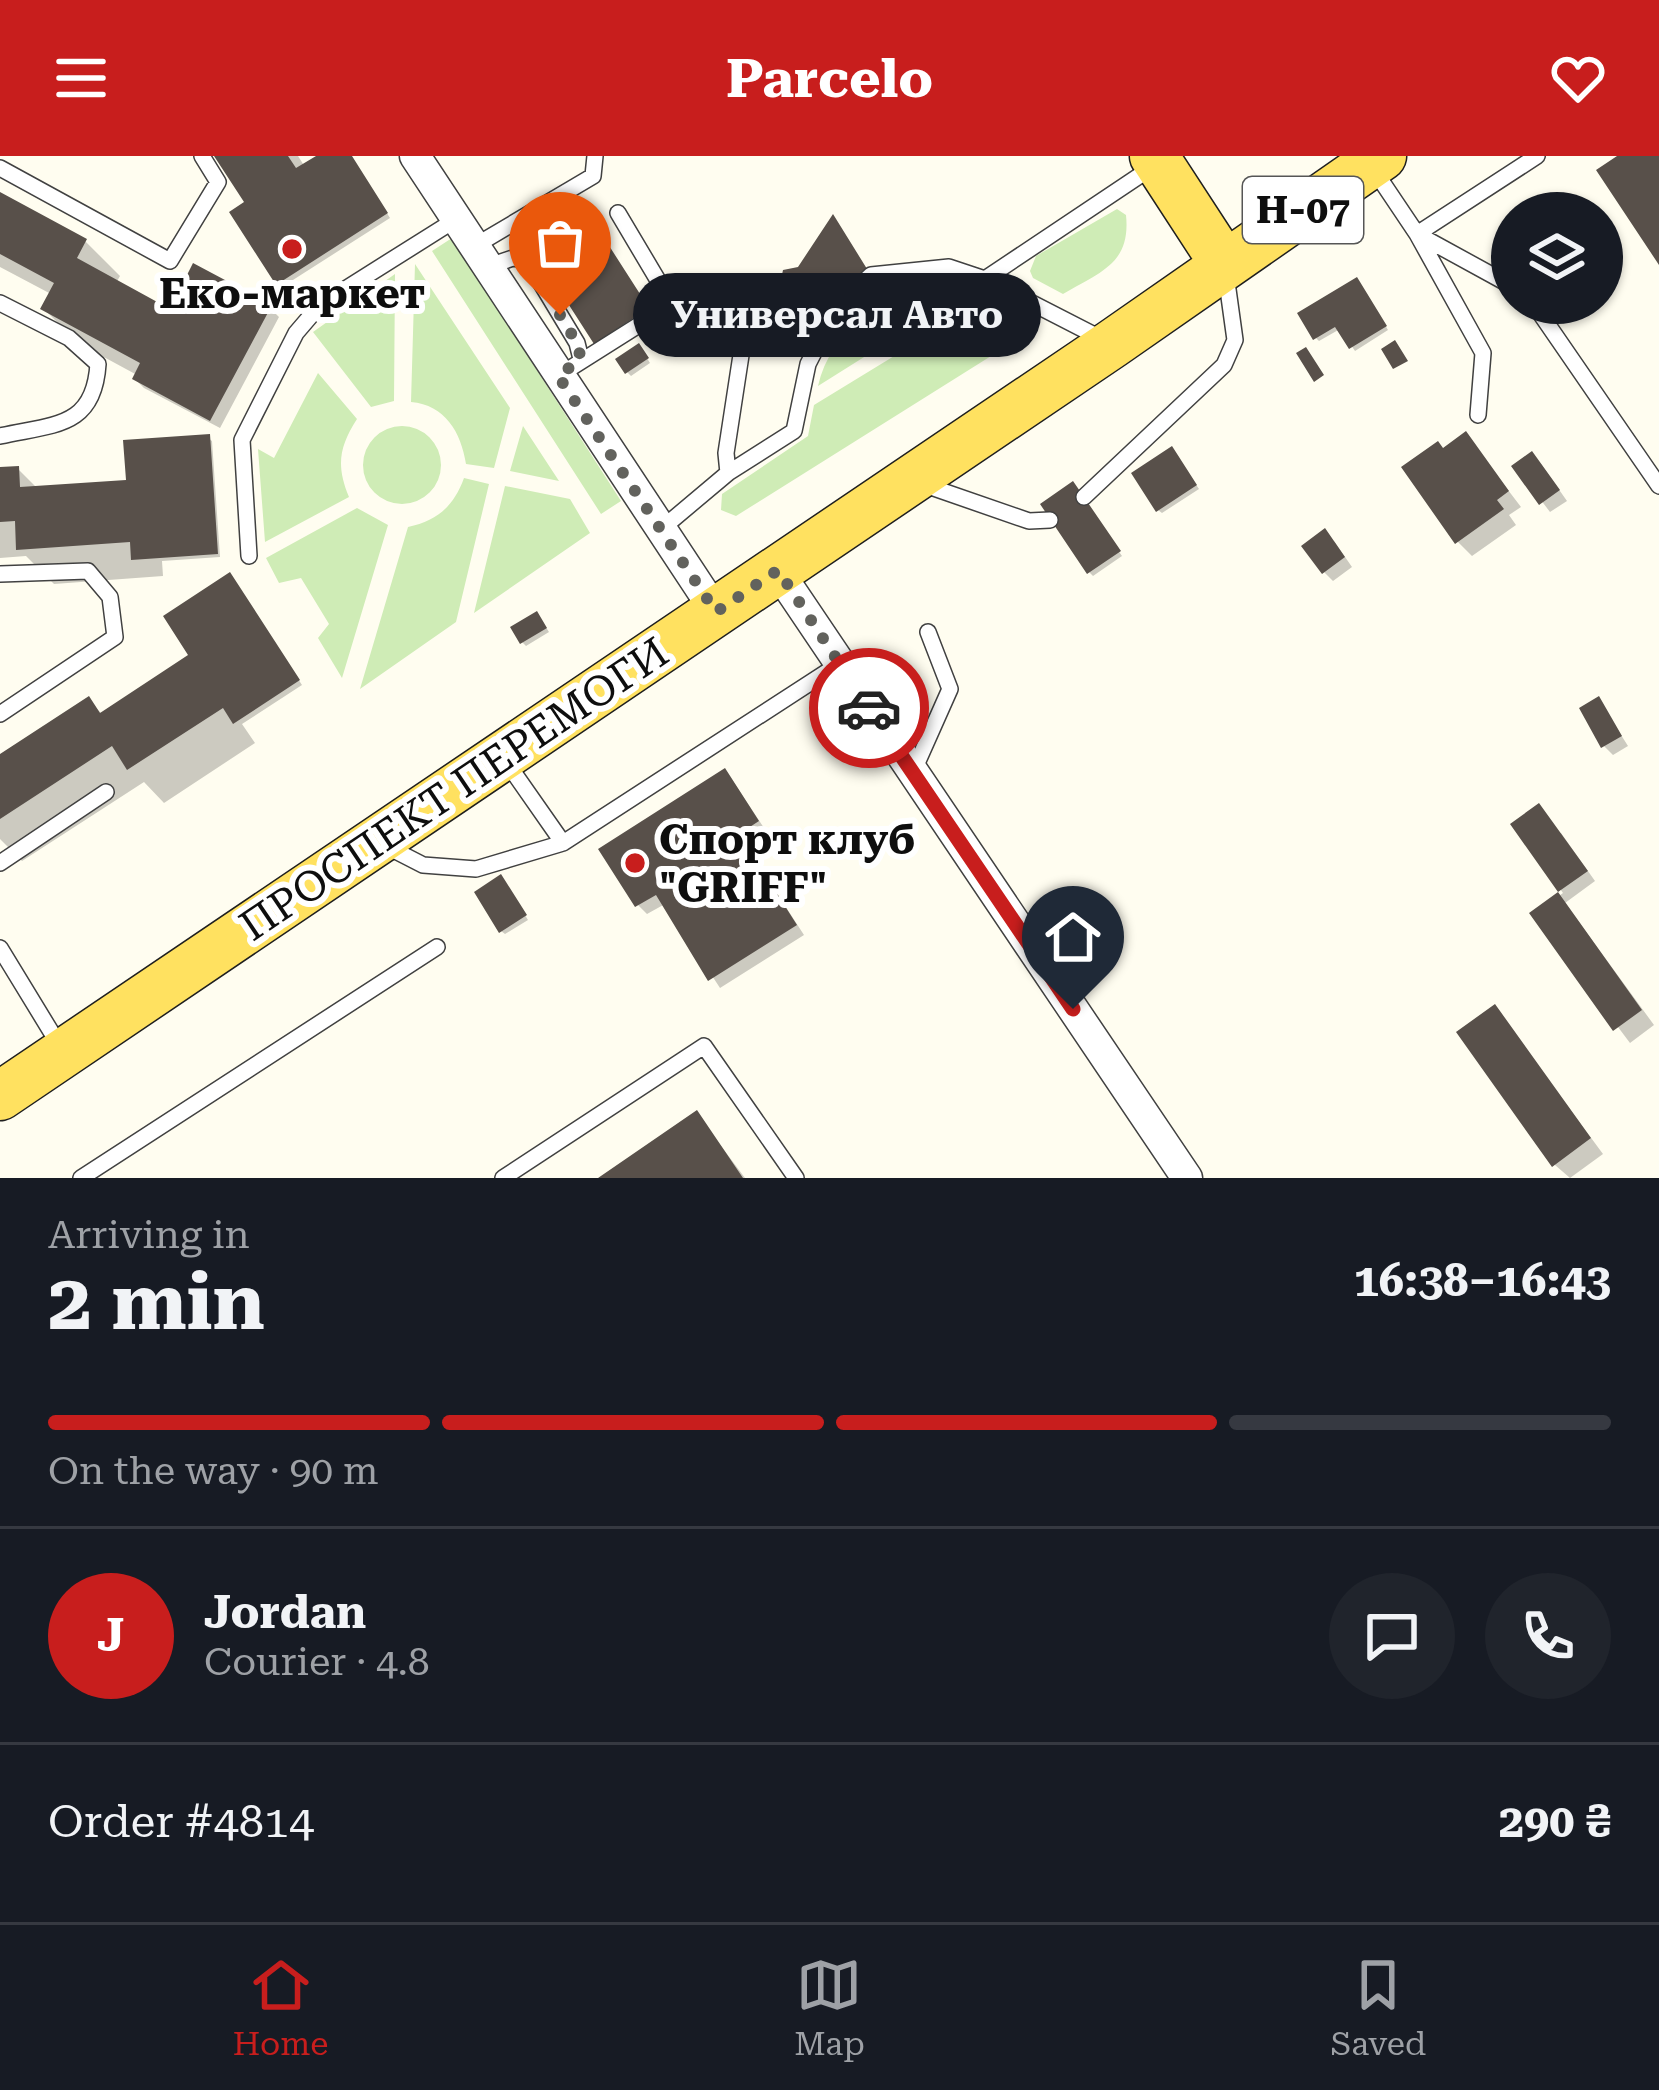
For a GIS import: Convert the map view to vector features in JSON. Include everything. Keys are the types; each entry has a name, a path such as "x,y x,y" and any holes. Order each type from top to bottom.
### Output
{"main road":[{"name":"Н-07","path":"1156,160 1225,265"},
{"name":"ПРОСПЕКТ ПЕРЕМОГИ","path":"0,1096 1112,344 1376,160"}],"street":[{"path":"415,156 480,257 570,368 659,531 716,612"},
{"path":"778,570 1187,1178"}],"lane":[{"path":"0,168 170,261 218,182 202,156"},
{"path":"480,257 593,176 595,156"},
{"path":"1418,235 1537,156"},
{"path":"985,279 1156,160"},
{"path":"1376,160 1483,352 1478,415"},
{"path":"570,368 672,304 618,214"},
{"path":"249,556 242,440 296,333 320,304 455,220"},
{"path":"1418,235 1491,275"},
{"path":"1084,497 1224,365 1234,340 1225,265"},
{"path":"659,531 728,473 794,431 808,364 837,307 871,275 950,267 985,279 1112,344"},
{"path":"0,303 69,338 98,364 96,392 79,416 0,436"},
{"path":"728,473 726,453 749,303"},
{"path":"1547,324 1659,486"},
{"path":"910,480 1029,521 1050,520"},
{"path":"0,574 88,571 110,596 115,637 0,713"},
{"path":"913,773 950,689 928,632"},
{"path":"376,841 423,866 476,869 562,843 839,664"},
{"path":"502,755 562,843"},
{"path":"0,862 106,792"},
{"path":"82,1178 437,947"},
{"path":"0,948 64,1053"},
{"path":"503,1178 704,1046 796,1178"}],"green space":[{"path":"1117,209 1126,215 1126,232 1110,265 1063,294 1033,278 1030,271 1036,256"},
{"path":"452,238 621,501 601,514 432,251"},
{"path":"415,264 510,408 494,468 466,464 460,441 442,414 411,402"},
{"path":"395,274 394,401 371,407 313,332"},
{"path":"926,288 958,298 818,386 833,350 858,324"},
{"path":"976,306 995,316 1009,332 1007,346 736,516 721,510 722,494 808,436 814,405"},
{"path":"318,373 357,419 341,457 349,497 265,542 258,449 274,458"},
{"path":"402,426 429,438 441,465 429,492 402,504 375,492 363,465 375,438"},
{"path":"523,426 559,481 510,471"},
{"path":"464,478 489,484 456,622 360,689 408,527 443,511"},
{"path":"505,486 570,499 590,533 474,613"},
{"path":"357,508 388,525 342,678 318,638 329,624 301,578 279,583 266,558"}],"building":[{"name":"Еко-маркет","path":"214,156 288,156 296,168 316,156 352,156 388,213 276,285 229,212 244,202"},
{"path":"1617,156 1659,156 1659,265 1623,211 1623,192 1611,192 1596,170"},
{"path":"0,192 87,239 77,258 170,309 193,263 272,305 210,421 132,379 140,363 40,309 54,283 0,254"},
{"path":"581,202 649,308 594,344 526,238"},
{"path":"833,214 872,277 807,293 798,330 769,336 783,270 798,267"},
{"path":"1357,277 1387,326 1349,349 1335,327 1313,340 1297,313"},
{"path":"1395,340 1408,361 1393,369 1381,349"},
{"path":"639,343 649,358 625,374 615,359"},
{"path":"1306,347 1324,375 1314,382 1296,353"},
{"path":"1466,431 1509,491 1497,500 1504,509 1455,544 1401,467 1438,441 1443,448"},
{"path":"210,434 218,554 131,560 130,542 16,550 15,521 0,522 0,467 19,466 20,487 126,480 123,440"},
{"path":"1172,446 1197,485 1156,512 1131,473"},
{"path":"1532,451 1560,490 1539,505 1511,466"},
{"path":"1073,481 1121,551 1087,574 1040,504"},
{"path":"1325,528 1345,557 1322,574 1301,546"},
{"path":"230,572 300,680 233,724 223,708 127,770 112,746 0,819 0,754 89,696 100,713 188,655 163,616"},
{"path":"537,611 547,628 520,644 510,627"},
{"path":"1599,696 1622,736 1601,748 1579,708"},
{"path":"725,768 759,821 739,834 797,925 708,981 656,895 635,907 598,849"},
{"path":"1539,803 1588,871 1558,892 1510,824"},
{"path":"501,874 527,915 499,933 474,892"},
{"path":"1558,892 1642,1010 1613,1031 1529,913"},
{"path":"1495,1004 1591,1138 1552,1167 1456,1032"},
{"path":"697,1110 743,1178 598,1178"}],"way so far":[{"path":"560,315 581,359 558,376 716,612 778,570 869,708"}],"place":[{"name":"Еко-маркет","path":"292,249"},
{"name":"Универсал Авто","path":"560,315"},
{"name":"Спорт клуб \"GRIFF\"","path":"635,863"}],"route":[{"path":"869,708 1073,1009"}]}
